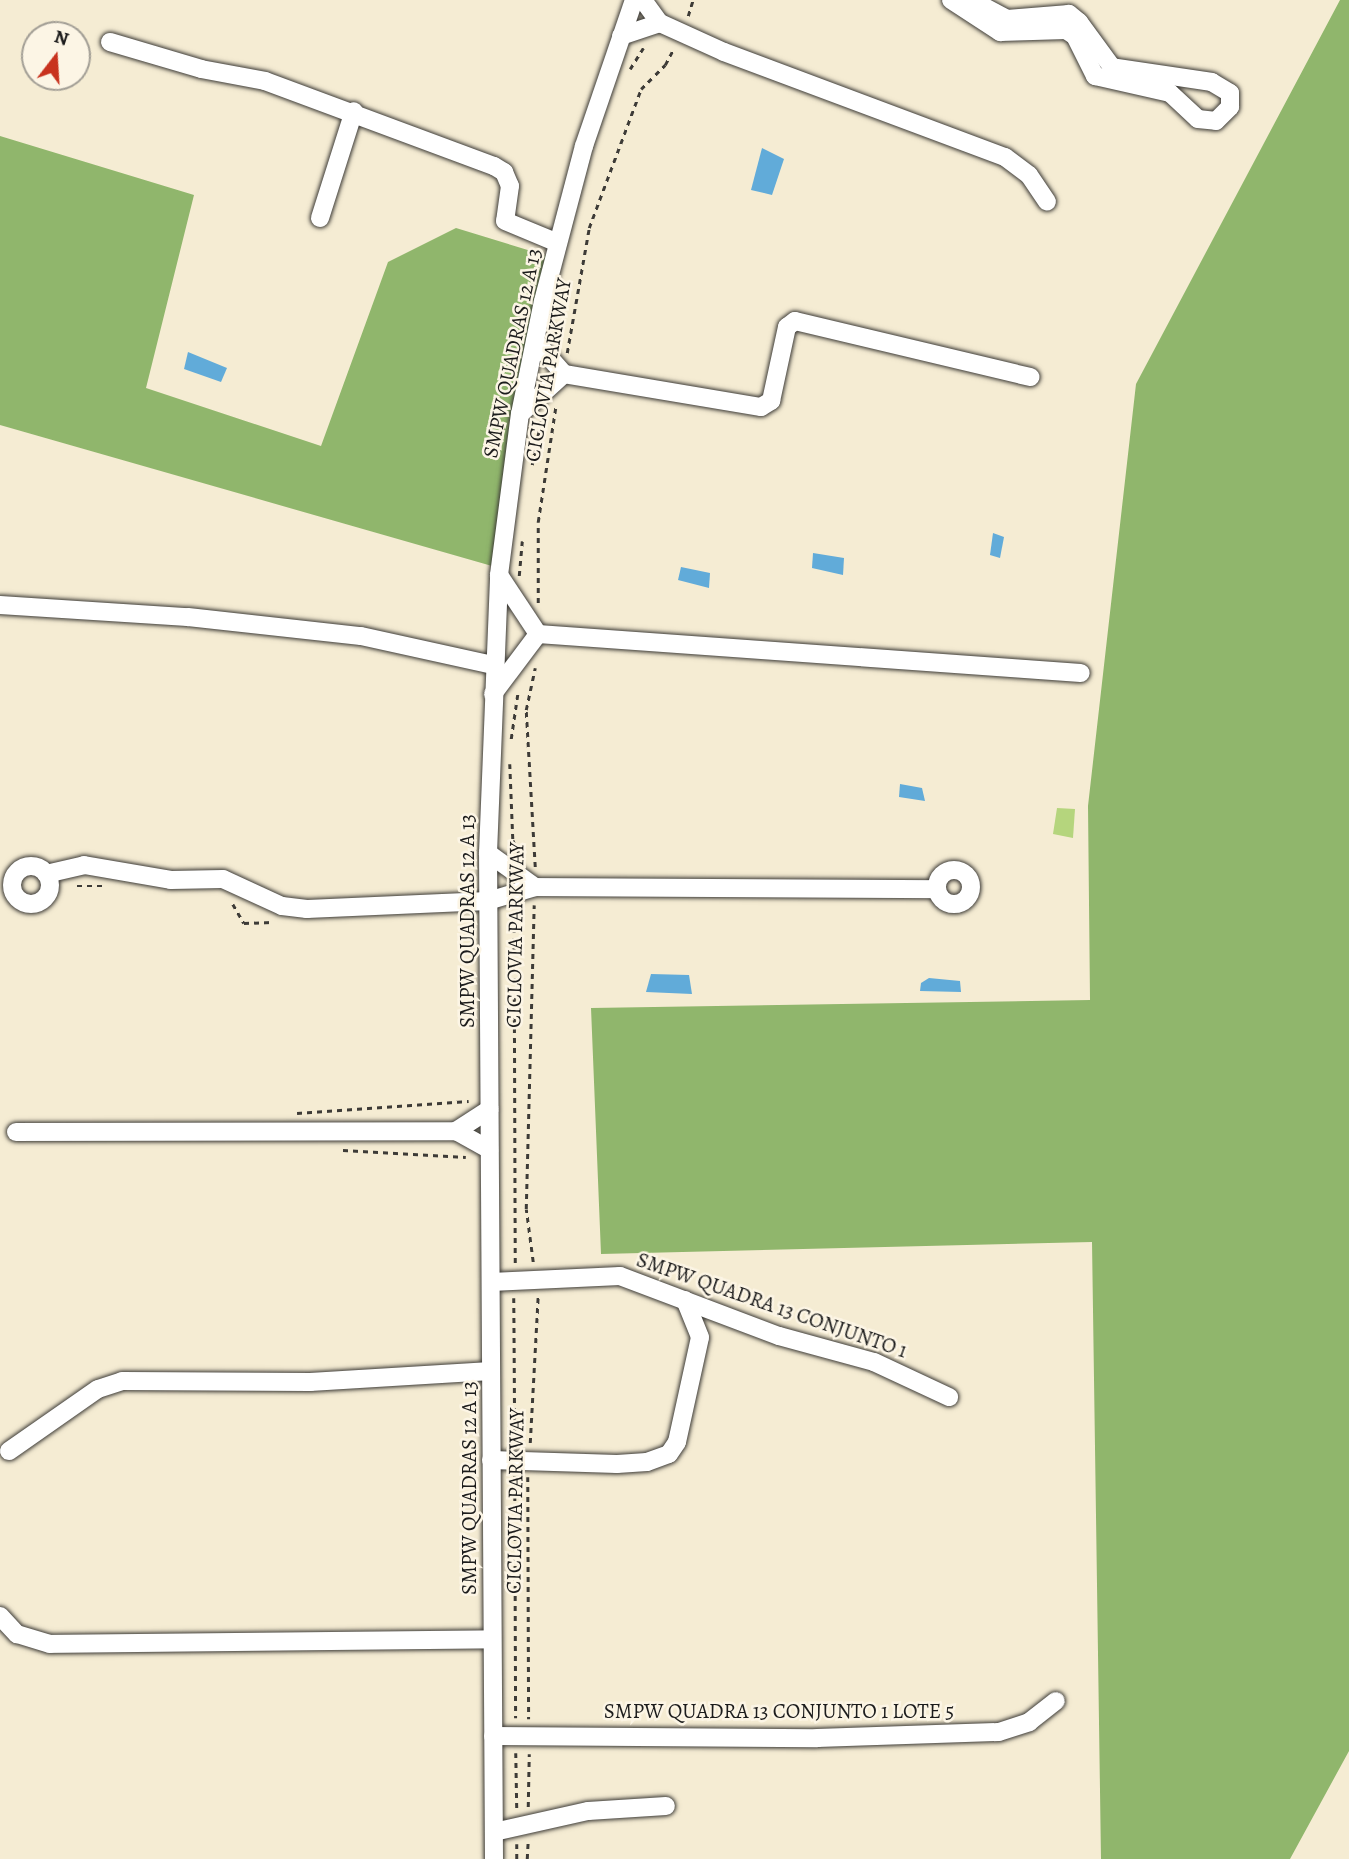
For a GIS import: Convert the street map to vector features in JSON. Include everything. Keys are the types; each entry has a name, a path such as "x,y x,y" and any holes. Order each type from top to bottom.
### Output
{"street":[{"name":"SMPW QUADRAS 12 A 13","path":"495,1859 488,853 493,664 499,575 520,414 558,243 634,0"},
{"path":"643,0 659,24 1005,158 1029,175 1047,202"},
{"path":"951,0 1000,32 1066,30 1075,36 1099,79 1170,93 1198,119 1216,121 1230,107 1230,93 1220,84 1112,67 1080,22 1069,14 1007,19 972,0"},
{"path":"621,36 659,24"},
{"path":"110,42 201,69 265,81 354,111 500,169 510,186 505,222 558,243"},
{"path":"320,218 354,111"},
{"path":"535,341 558,367 761,407 771,401 787,327 795,321 1030,377"},
{"path":"520,414 558,367"},
{"path":"499,575 538,634"},
{"path":"0,605 188,617 361,636 493,664"},
{"path":"538,634 1081,673"},
{"path":"493,695 538,634"},
{"path":"488,853 535,887"},
{"path":"46,874 92,865 171,880 223,879 282,906 307,909 488,901 535,887 937,889"},
{"path":"456,1131 490,1109"},
{"path":"16,1132 456,1131 489,1149"},
{"name":"SMPW QUADRA 13 CONJUNTO 1","path":"491,1282 620,1276 779,1336 874,1362 948,1396"},
{"path":"491,1460 617,1464 648,1462 669,1454 677,1442 699,1337 685,1300"},
{"path":"9,1451 97,1389 122,1381 310,1382 491,1371"},
{"path":"0,1616 17,1634 50,1644 492,1639"},
{"name":"SMPW QUADRA 13 CONJUNTO 1 LOTE 5","path":"493,1736 817,1738 999,1732 1029,1722 1055,1701"},
{"path":"494,1832 600,1809 666,1806"}],"path":[{"name":"CICLOVIA PARKWAY","path":"538,634 538,522 558,367 589,228 641,89 665,65 682,33 693,0"},
{"path":"627,73 659,24"},
{"path":"558,367 562,298"},
{"path":"531,471 541,418"},
{"path":"522,538 522,610"},
{"name":"CICLOVIA PARKWAY","path":"527,1859 522,1826 522,1461 536,1281 526,1209 530,957 535,887 526,710 536,664"},
{"path":"510,750 519,685"},
{"path":"510,762 513,841 535,887 514,919 512,1218 522,1461 522,1826 517,1859"}],"green space":[{"path":"1340,0 1349,0 1349,1751 1290,1859 1101,1859 1092,1242 601,1254 591,1008 1090,1000 1088,806 1136,384"},
{"path":"0,136 194,195 146,388 321,446 388,262 456,228 554,258 499,568 0,425"},
{"path":"1057,808 1075,809 1073,838 1053,834"}],"water":[{"path":"762,148 784,159 772,195 751,190"},
{"path":"188,352 227,368 221,382 184,369"},
{"path":"993,533 1004,537 1000,558 990,555"},
{"path":"813,553 844,558 843,575 812,568"},
{"path":"681,567 710,573 709,588 678,580"},
{"path":"900,784 922,788 925,801 899,797"},
{"path":"651,974 689,975 692,994 646,992"},
{"path":"929,978 960,981 961,992 920,991 921,983"}]}
